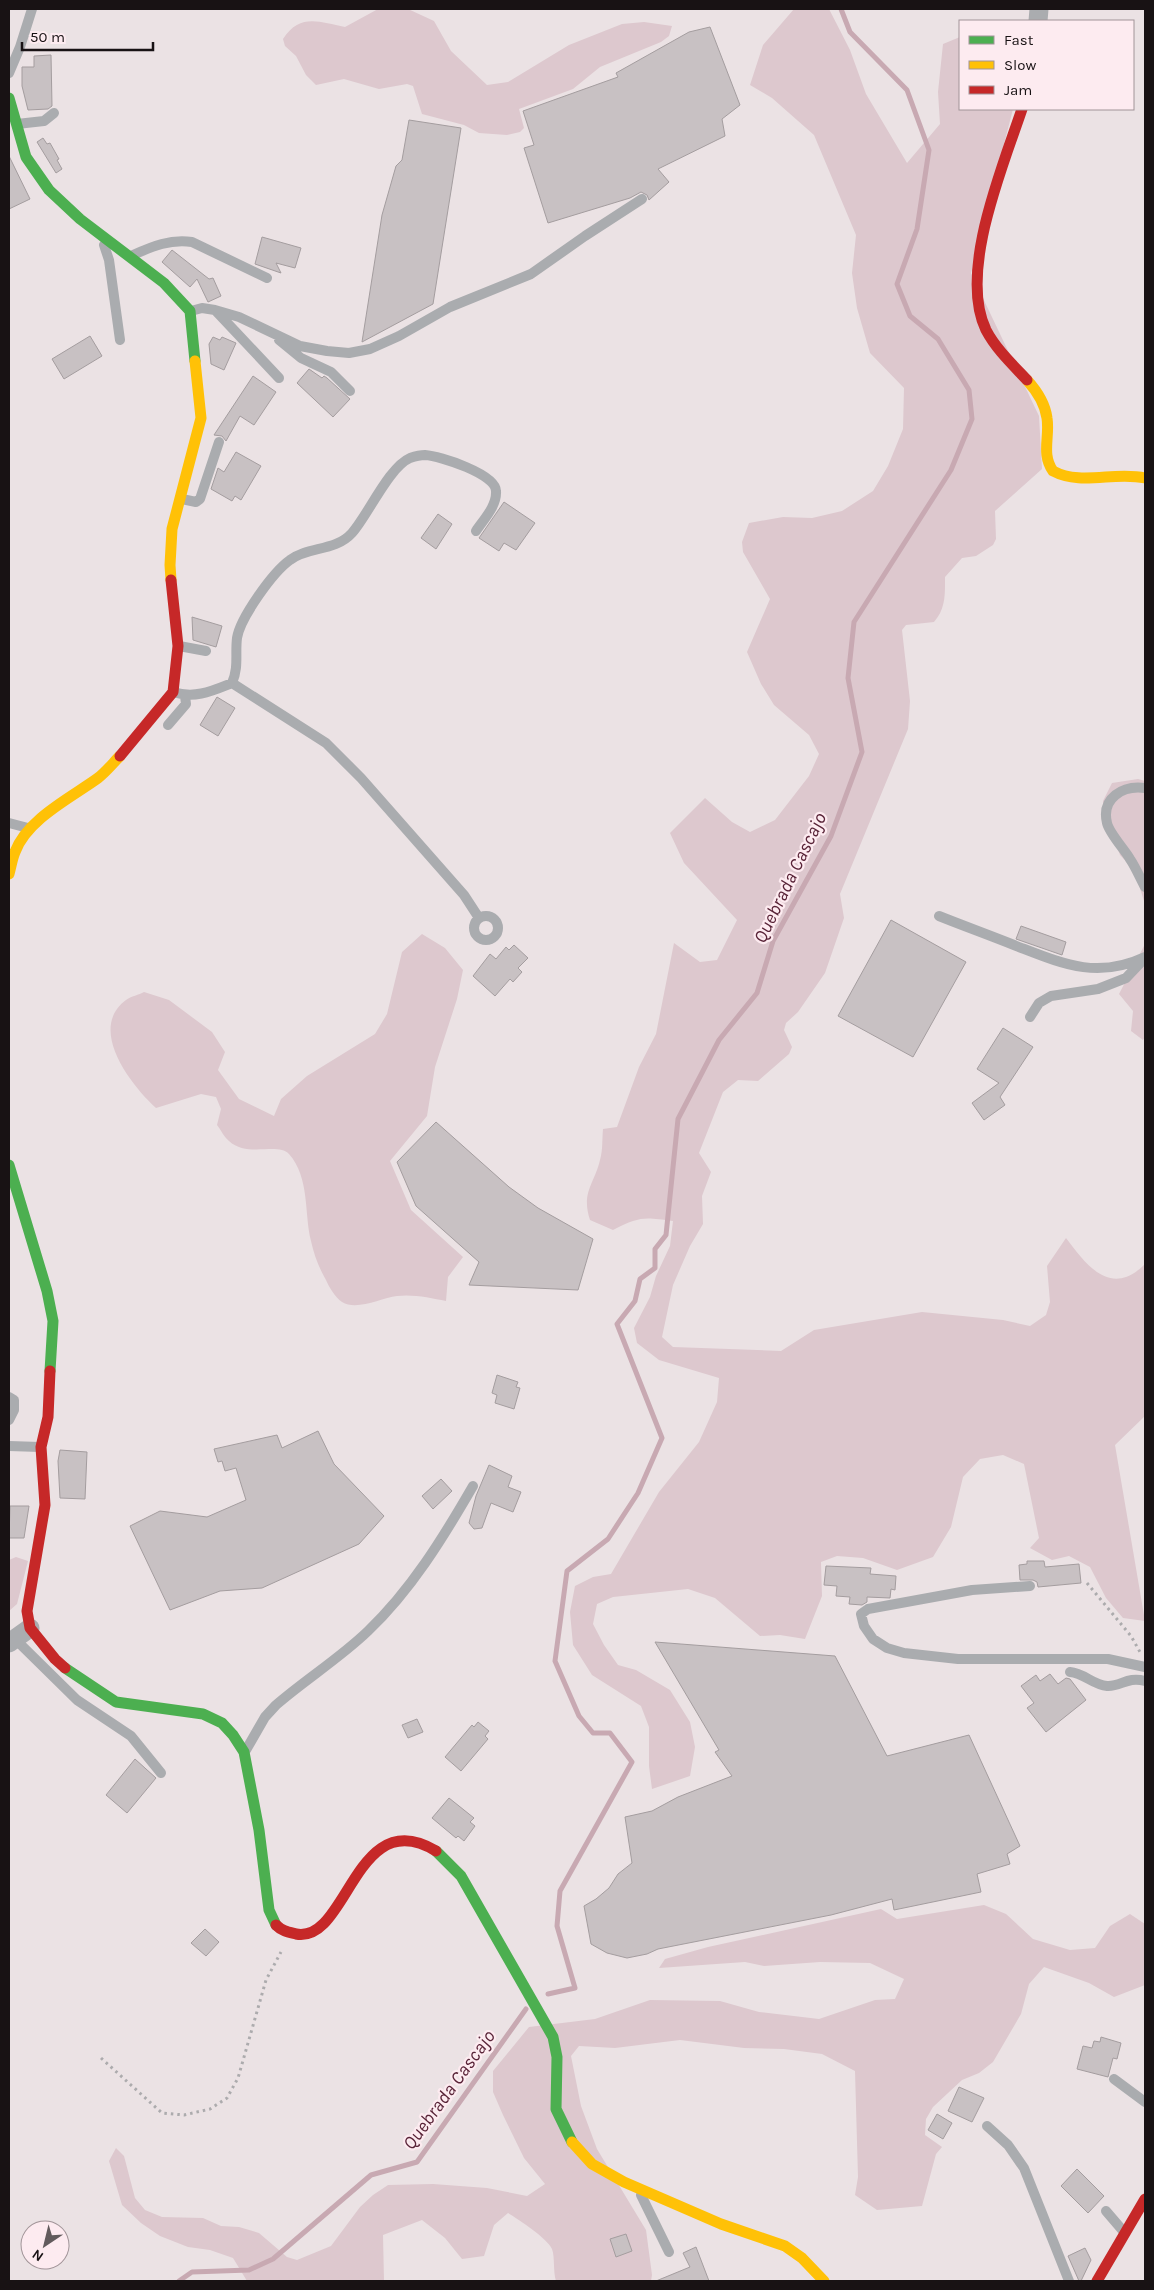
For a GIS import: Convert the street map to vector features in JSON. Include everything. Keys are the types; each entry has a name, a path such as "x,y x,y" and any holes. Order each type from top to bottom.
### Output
{"street":[{"path":"9,98 26,157 48,188 99,233 165,284 184,302 190,311 201,418 172,529 170,565 178,646 173,692 134,741 99,777 71,794 31,829 22,839 16,851 9,874"},
{"path":"1022,110 998,174 988,213 977,284 977,304 984,327 1004,356 1040,395 1047,413 1045,453 1050,466 1062,476 1128,474 1145,478"},
{"path":"9,1165 14,1193 48,1291 53,1321 48,1410 41,1447 44,1505 27,1611 18,1636 56,1660 73,1675 116,1702 203,1714 222,1723 244,1752 259,1830 272,1921 279,1929 293,1935 310,1934 329,1919 368,1859 382,1847 399,1842 411,1842 427,1845 445,1857 461,1876 552,2037 557,2058 555,2096 558,2116 573,2144 590,2164 613,2178 639,2190 734,2229 752,2233 785,2246 804,2258 824,2281"},
{"path":"1097,2281 1145,2199"}],"lane":[{"path":"9,72 32,9"},
{"path":"16,124 44,121 54,113"},
{"path":"190,311 202,308 238,317 300,346 349,353 370,349 399,336 450,307 531,274 584,236 642,200"},
{"path":"99,233 109,260 120,340"},
{"path":"130,256 157,244 179,240 192,242 266,278"},
{"path":"215,310 279,378"},
{"path":"270,333 301,358 331,372 350,390"},
{"path":"181,499 196,502 200,498 218,442"},
{"path":"173,692 185,696 200,695 232,683 236,674 238,659 238,636 256,599 275,573 291,559 310,551 325,549 351,534 389,478 409,458 424,455 470,469 492,481 497,490 494,505 476,531"},
{"path":"178,646 206,651"},
{"path":"232,683 326,743 361,778 464,895 479,918"},
{"path":"168,725 186,704 185,696"},
{"path":"1145,788 1126,788 1119,791 1108,807 1107,824 1131,860 1145,887"},
{"path":"9,824 31,829"},
{"path":"938,916 1074,967 1113,968 1128,965 1145,957"},
{"path":"1030,1017 1039,1003 1051,996 1098,988 1126,978 1141,965 1145,957"},
{"path":"9,1397 14,1400 14,1410 9,1420"},
{"path":"9,1446 41,1447"},
{"path":"244,1752 265,1717 276,1704 367,1632 390,1608 437,1545 473,1486"},
{"path":"1030,1586 972,1590 868,1609 861,1614 864,1626 873,1639 887,1648 904,1653 958,1659 1108,1659 1144,1662"},
{"path":"18,1636 77,1700 131,1736 161,1773"},
{"path":"1070,1672 1098,1684 1110,1686 1128,1679 1145,1681"},
{"path":"1114,2079 1145,2102"},
{"path":"987,2126 1008,2145 1024,2168 1069,2281"},
{"path":"639,2190 669,2252"},
{"path":"1106,2211 1125,2232"}],"path":[{"path":"1087,1583 1131,1636 1144,1662"},
{"path":"101,2058 162,2113 184,2115 210,2109 219,2104 227,2098 238,2078 266,1980 285,1944 293,1935"}],"shaded area":[{"path":"378,9 408,9 434,21 451,51 487,85 508,82 569,45 622,24 644,22 672,26 669,36 661,42 600,67 573,89 519,109 524,128 520,132 507,135 479,133 464,125 422,114 413,86 407,84 379,89 344,79 316,85 306,75 296,56 285,46 283,39 289,31 303,22 311,21 345,27"},
{"path":"794,9 829,9 850,50 866,94 907,163 940,124 938,92 943,44 959,37 959,110 1013,110 971,273 1039,416 1042,469 995,511 996,539 993,545 976,556 962,558 945,577 943,606 934,622 906,625 902,630 910,701 908,729 840,894 844,918 825,973 798,1012 786,1023 784,1030 792,1047 789,1054 758,1081 738,1080 723,1092 699,1153 711,1172 702,1196 703,1224 690,1246 673,1285 662,1337 673,1347 781,1351 814,1330 922,1312 1003,1320 1030,1326 1046,1315 1050,1302 1047,1266 1066,1238 1082,1259 1091,1267 1111,1278 1121,1278 1133,1274 1145,1264 1145,1416 1115,1445 1145,1621 1123,1618 1106,1598 1090,1567 1069,1556 1052,1560 1030,1548 1039,1538 1024,1464 1003,1455 980,1459 963,1477 951,1527 933,1557 897,1570 863,1558 837,1556 821,1562 822,1596 805,1639 780,1635 760,1636 715,1598 688,1589 613,1597 597,1604 593,1624 604,1645 618,1665 636,1670 670,1690 690,1722 695,1747 690,1776 652,1789 649,1766 649,1727 641,1706 592,1675 573,1645 570,1612 575,1586 593,1577 611,1574 659,1492 699,1442 717,1402 719,1378 659,1360 637,1343 634,1328 650,1297 656,1276 670,1246 673,1221 642,1219 613,1230 590,1220 587,1202 589,1189 601,1156 603,1129 617,1127 639,1067 656,1034 674,943 700,962 717,960 737,920 684,863 670,833 705,798 732,822 750,832 775,820 809,776 819,754 809,735 774,705 761,684 747,652 770,599 743,552 742,542 749,523 783,517 812,518 842,511 873,491 888,466 903,429 904,388 870,353 857,308 852,273 856,235 814,135 772,98 750,85 763,45"},
{"path":"1138,779 1145,781 1145,904 1134,870 1120,855 1103,808 1103,801 1112,783"},
{"path":"422,934 445,948 463,970 457,999 435,1067 427,1116 390,1161 411,1210 463,1257 448,1277 446,1301 403,1296 391,1297 362,1305 348,1304 339,1300 332,1292 317,1261 309,1230 303,1185 296,1163 289,1154 278,1149 244,1149 229,1141 217,1125 221,1109 216,1097 201,1094 156,1108 135,1086 125,1071 112,1041 111,1026 115,1012 130,997 144,992 169,1000 212,1032 225,1052 218,1070 239,1099 274,1116 281,1099 307,1076 375,1034 387,1014 402,952"},
{"path":"1145,944 1145,1037 1143,1040 1131,1031 1133,1011 1119,994"},
{"path":"16,1557 28,1561 17,1604 9,1611 9,1560"},
{"path":"984,1905 1006,1914 1033,1939 1070,1950 1095,1948 1110,1926 1130,1914 1145,1924 1145,1985 1114,1997 1089,1983 1044,1967 1029,1984 1021,2014 993,2062 979,2073 962,2080 933,2107 926,2119 925,2135 942,2147 936,2154 922,2206 877,2210 855,2195 858,2177 855,2071 822,2054 784,2049 744,2048 680,2040 615,2048 579,2046 571,2056 581,2106 597,2149 646,2230 652,2275 651,2281 556,2281 552,2249 545,2240 508,2213 494,2225 484,2256 462,2259 445,2238 422,2220 383,2235 384,2281 247,2281 233,2258 210,2250 188,2247 160,2236 141,2223 122,2205 109,2161 116,2148 124,2156 135,2198 145,2210 162,2217 203,2218 221,2226 239,2227 259,2233 287,2257 297,2260 331,2246 360,2207 388,2185 433,2184 487,2188 527,2196 545,2184 524,2158 503,2115 493,2092 493,2071 529,2027 595,2019 650,2000 720,2001 759,2012 819,2019 875,2000 895,1999 904,1979 870,1963 820,1962 764,1966 745,1962 659,1968 665,1959 708,1947 881,1909 897,1919"}],"building":[{"path":"710,27 740,105 722,119 725,136 658,169 669,182 649,200 647,195 641,192 630,198 548,223 524,148 534,145 523,111 618,77 616,73 689,32"},
{"path":"51,55 52,106 48,109 28,110 22,86 22,67 34,67 34,56"},
{"path":"409,120 461,128 433,304 362,342 382,215 396,166 402,160"},
{"path":"43,138 47,144 50,143 59,159 57,160 62,169 56,173 37,142"},
{"path":"9,156 30,199 9,209"},
{"path":"262,237 301,248 295,268 276,263 281,273 255,264"},
{"path":"172,250 209,279 213,278 221,296 208,302 197,279 190,287 162,262"},
{"path":"90,336 102,356 64,379 52,359"},
{"path":"213,337 220,340 222,337 236,343 224,370 211,364 209,344"},
{"path":"309,369 322,378 324,376 327,378 350,399 333,417 297,383"},
{"path":"253,376 276,392 254,425 240,416 226,441 222,436 214,435"},
{"path":"236,452 261,466 241,500 235,496 232,501 211,489 218,468 224,472"},
{"path":"504,502 535,523 516,550 504,543 499,551 479,538"},
{"path":"438,514 452,524 436,549 421,538"},
{"path":"192,617 222,626 216,647 193,640"},
{"path":"217,697 235,708 218,736 200,725"},
{"path":"891,920 966,962 913,1057 838,1016"},
{"path":"1021,926 1066,942 1062,955 1016,939"},
{"path":"514,945 528,958 518,968 522,972 513,982 510,979 495,996 473,976 490,954 496,959 506,947 509,950"},
{"path":"1003,1028 1033,1047 1000,1097 1005,1105 984,1120 972,1103 999,1083 977,1069"},
{"path":"436,1122 509,1187 538,1208 593,1239 578,1290 469,1285 479,1262 416,1206 397,1162"},
{"path":"497,1375 518,1382 516,1387 520,1388 514,1409 495,1403 497,1395 492,1393"},
{"path":"318,1431 334,1464 384,1516 359,1544 262,1588 220,1591 170,1610 130,1526 160,1511 207,1517 246,1500 236,1468 225,1471 222,1461 218,1462 214,1449 277,1435 282,1448"},
{"path":"60,1450 87,1452 85,1499 60,1498 58,1461"},
{"path":"489,1465 512,1476 508,1487 521,1492 513,1512 491,1503 482,1528 474,1529 469,1523 476,1496"},
{"path":"441,1479 452,1491 433,1509 422,1496"},
{"path":"10,1506 29,1506 24,1538 9,1538"},
{"path":"1027,1561 1044,1561 1045,1567 1079,1564 1081,1583 1038,1587 1037,1582 1033,1580 1020,1580 1019,1565 1027,1564"},
{"path":"826,1566 871,1568 870,1574 896,1576 895,1590 891,1589 890,1598 867,1597 867,1602 862,1605 849,1604 850,1597 836,1596 837,1586 824,1585"},
{"path":"655,1642 835,1656 887,1756 969,1735 1020,1846 1007,1854 1010,1864 977,1874 981,1892 894,1910 892,1899 831,1915 658,1949 647,1954 627,1958 607,1953 591,1944 584,1906 609,1888 618,1874 632,1863 625,1817 652,1811 678,1797 732,1776 715,1752 719,1750"},
{"path":"1050,1674 1058,1684 1066,1678 1070,1679 1086,1700 1046,1732 1027,1708 1034,1703 1021,1686 1036,1675 1040,1681"},
{"path":"417,1719 423,1732 408,1738 402,1725"},
{"path":"478,1722 489,1731 485,1736 488,1739 461,1771 445,1757 472,1725 474,1727"},
{"path":"135,1759 156,1778 127,1813 106,1795"},
{"path":"449,1798 474,1818 470,1822 475,1826 464,1841 458,1836 456,1838 432,1818"},
{"path":"205,1929 219,1942 206,1956 191,1943"},
{"path":"1101,2037 1121,2043 1117,2059 1113,2058 1108,2077 1077,2069 1083,2046 1092,2048 1094,2041 1100,2042"},
{"path":"959,2087 984,2098 972,2122 948,2111"},
{"path":"937,2114 952,2123 943,2139 928,2130"},
{"path":"1077,2169 1104,2196 1088,2213 1061,2186"},
{"path":"626,2234 632,2251 616,2257 610,2239"},
{"path":"696,2247 709,2281 656,2281 690,2267 683,2253"},
{"path":"1085,2248 1091,2260 1081,2281 1079,2281 1068,2256"}],"waterway":[{"name":"Quebrada Cascajo","path":"548,1994 575,1988 557,1926 560,1891 632,1762 610,1733 593,1733 579,1716 555,1661 567,1571 608,1539 638,1493 662,1438 617,1324 635,1301 640,1279 655,1268 655,1249 666,1235 678,1119 719,1040 757,993 773,941 831,836 862,752 848,678 854,622 951,470 972,419 969,390 938,339 910,316 897,284 917,229 929,150 907,90 850,32 841,9"},
{"name":"Quebrada Cascajo","path":"179,2281 192,2272 249,2270 273,2259 371,2175 417,2162 526,2009"}],"traffic: fast":[{"path":"9,98 26,157 49,190 80,219 164,283 190,311 195,361"},
{"path":"9,1165 47,1291 53,1321 50,1371"},
{"path":"65,1668 116,1702 203,1714 222,1723 233,1735 244,1752 259,1830 269,1910 276,1925"},
{"path":"436,1851 461,1876 553,2037 557,2057 556,2109 572,2142"}],"traffic: slow":[{"path":"171,580 172,529 201,418 195,361"},
{"path":"1027,380 1040,397 1046,412 1048,425 1047,458 1053,471 1064,475 1087,478 1122,476 1145,478"},
{"path":"9,874 15,852 29,829 51,810 101,776 120,756"},
{"path":"572,2142 592,2164 624,2182 721,2224 785,2246 802,2258 824,2281"}],"traffic: jam":[{"path":"1022,110 1004,159 986,219 977,279 979,306 986,330 999,350 1027,380"},
{"path":"120,756 173,692 178,646 171,580"},
{"path":"50,1371 48,1417 41,1447 45,1505 27,1611 30,1628 55,1659 65,1668"},
{"path":"276,1925 283,1930 296,1934 314,1931 328,1918 370,1858 387,1845 409,1841 436,1851"},
{"path":"1097,2281 1145,2199"}]}
